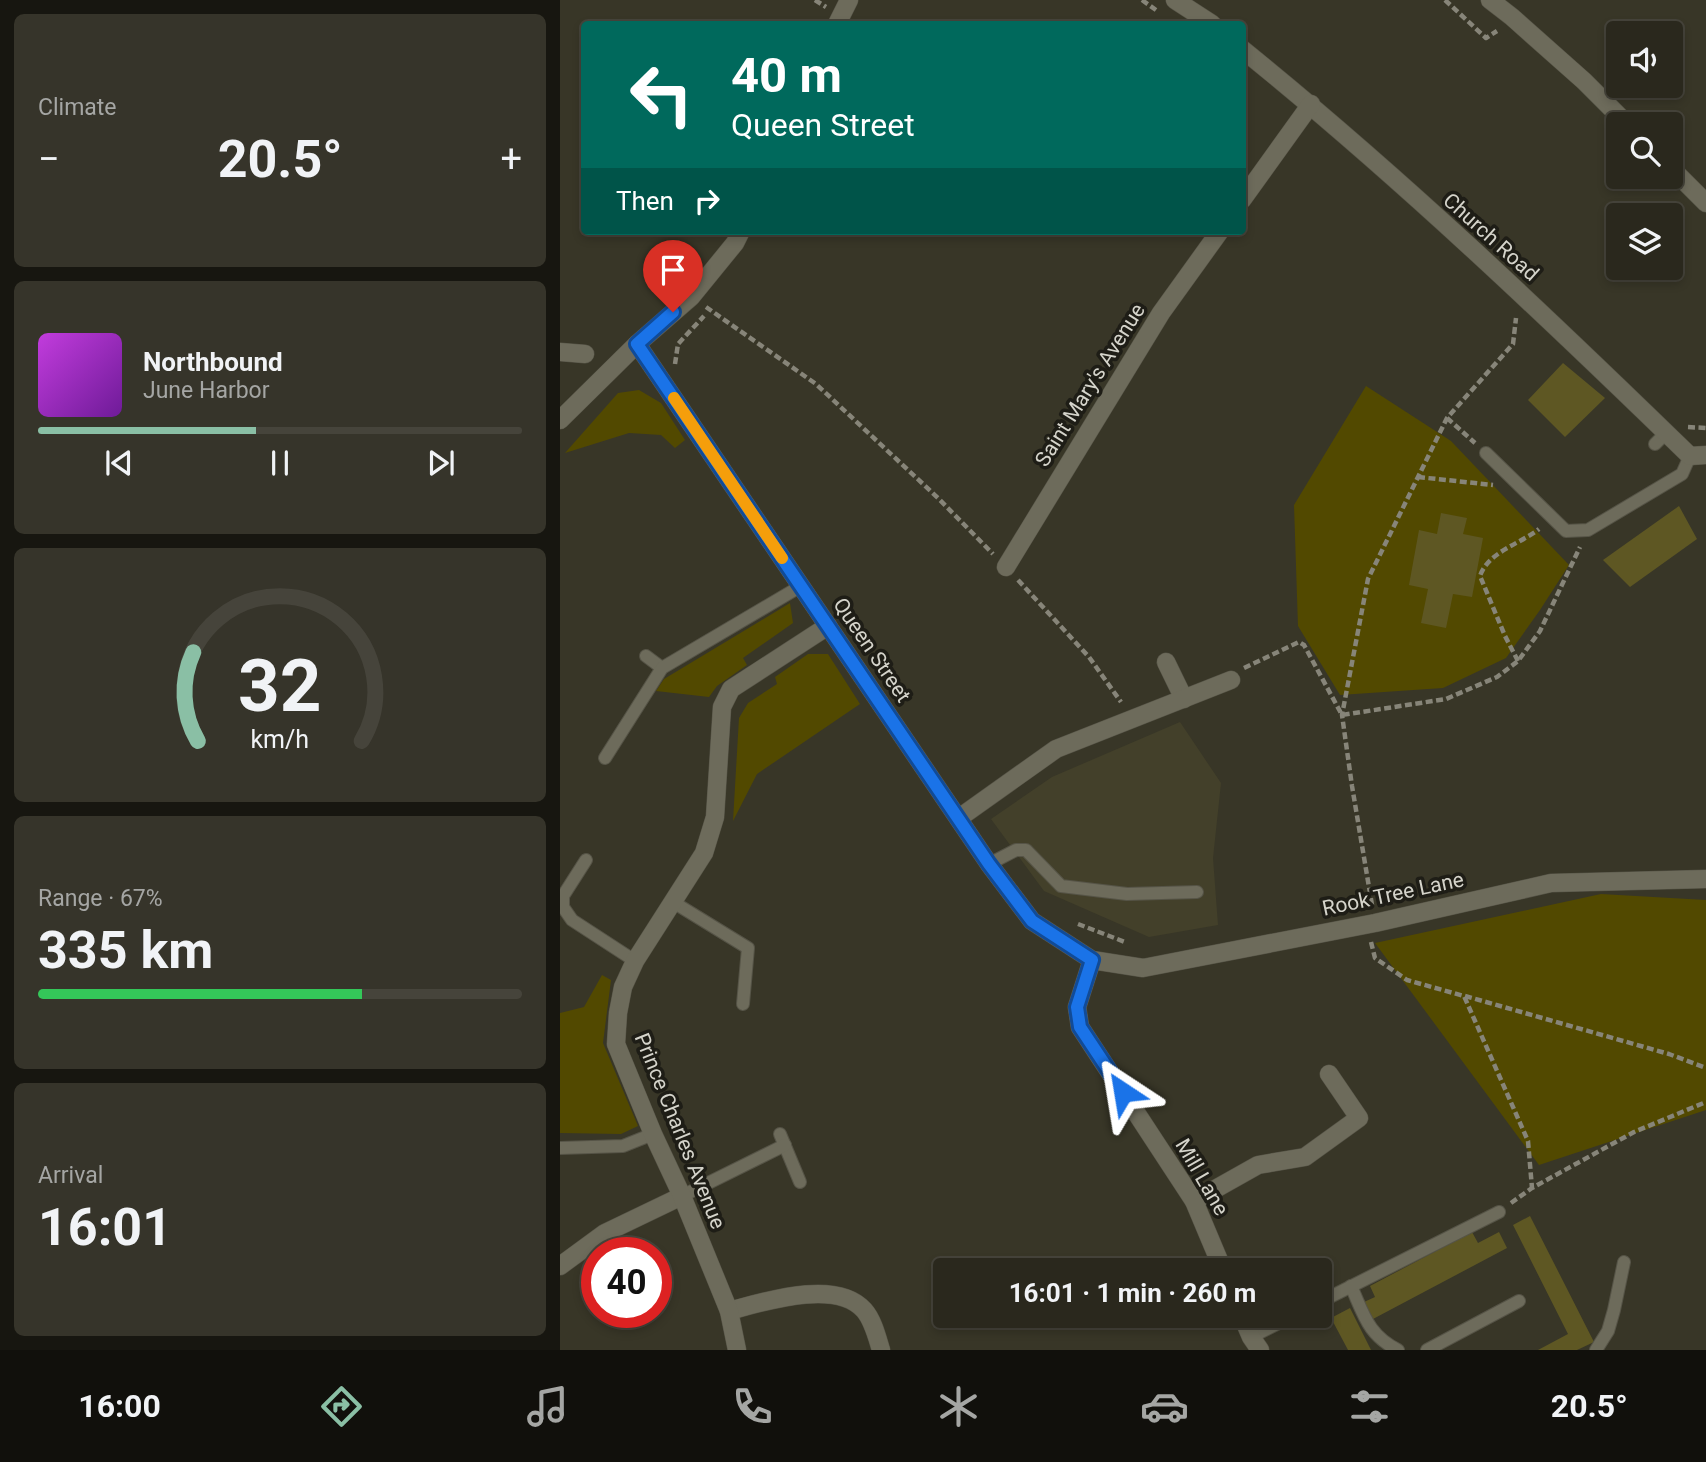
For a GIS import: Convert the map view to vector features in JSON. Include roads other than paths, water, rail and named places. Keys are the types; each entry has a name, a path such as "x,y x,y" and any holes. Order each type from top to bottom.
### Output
{"street":[{"path":"838,21 849,0"},
{"path":"1175,0 1207,21"},
{"path":"1490,0 1584,81 1615,112"},
{"name":"Church Road","path":"1246,51 1311,104 1545,316 1660,438 1698,455"},
{"path":"1246,194 1311,104"},
{"path":"1683,180 1706,203"},
{"path":"560,420 637,344 691,296 739,235"},
{"name":"Saint Mary's Avenue","path":"1006,566 1161,313 1217,235"},
{"name":"Queen Street","path":"637,344 989,864 1032,921 1092,960"},
{"path":"560,352 585,354"},
{"name":"Prince Charles Avenue","path":"737,1350 729,1311 616,1044 618,1013 623,987 635,961 704,853 715,817 722,707 731,689 828,626"},
{"path":"1166,662 1184,699"},
{"path":"959,818 1056,749 1231,680"},
{"name":"Rook Tree Lane","path":"1092,960 1143,968 1371,924 1551,883 1706,879"},
{"name":"Mill Lane","path":"1092,960 1077,1007 1080,1027 1194,1200 1218,1258"},
{"path":"1194,1200 1258,1165 1305,1157 1359,1118 1329,1074"},
{"path":"560,1266 605,1233 682,1196"},
{"path":"729,1311 784,1296 827,1294 851,1299 865,1311 881,1350"},
{"path":"1248,1328 1255,1344"}],"lane":[{"path":"1486,453 1566,531 1588,530 1682,474 1698,455"},
{"path":"605,758 662,668 801,586"},
{"path":"646,656 662,668"},
{"path":"989,864 1016,850 1026,850 1061,886 1127,894 1197,891"},
{"path":"586,860 564,896 563,907 572,920 635,961"},
{"path":"673,902 748,948 743,1004"},
{"path":"560,1148 623,1146 653,1134"},
{"path":"682,1196 782,1140 800,1182"},
{"path":"1332,1296 1499,1212"},
{"path":"1596,1350 1608,1331 1624,1262"},
{"path":"1351,1286 1372,1332 1398,1350"},
{"path":"1427,1350 1519,1301"},
{"path":"1255,1344 1277,1328"}]}
